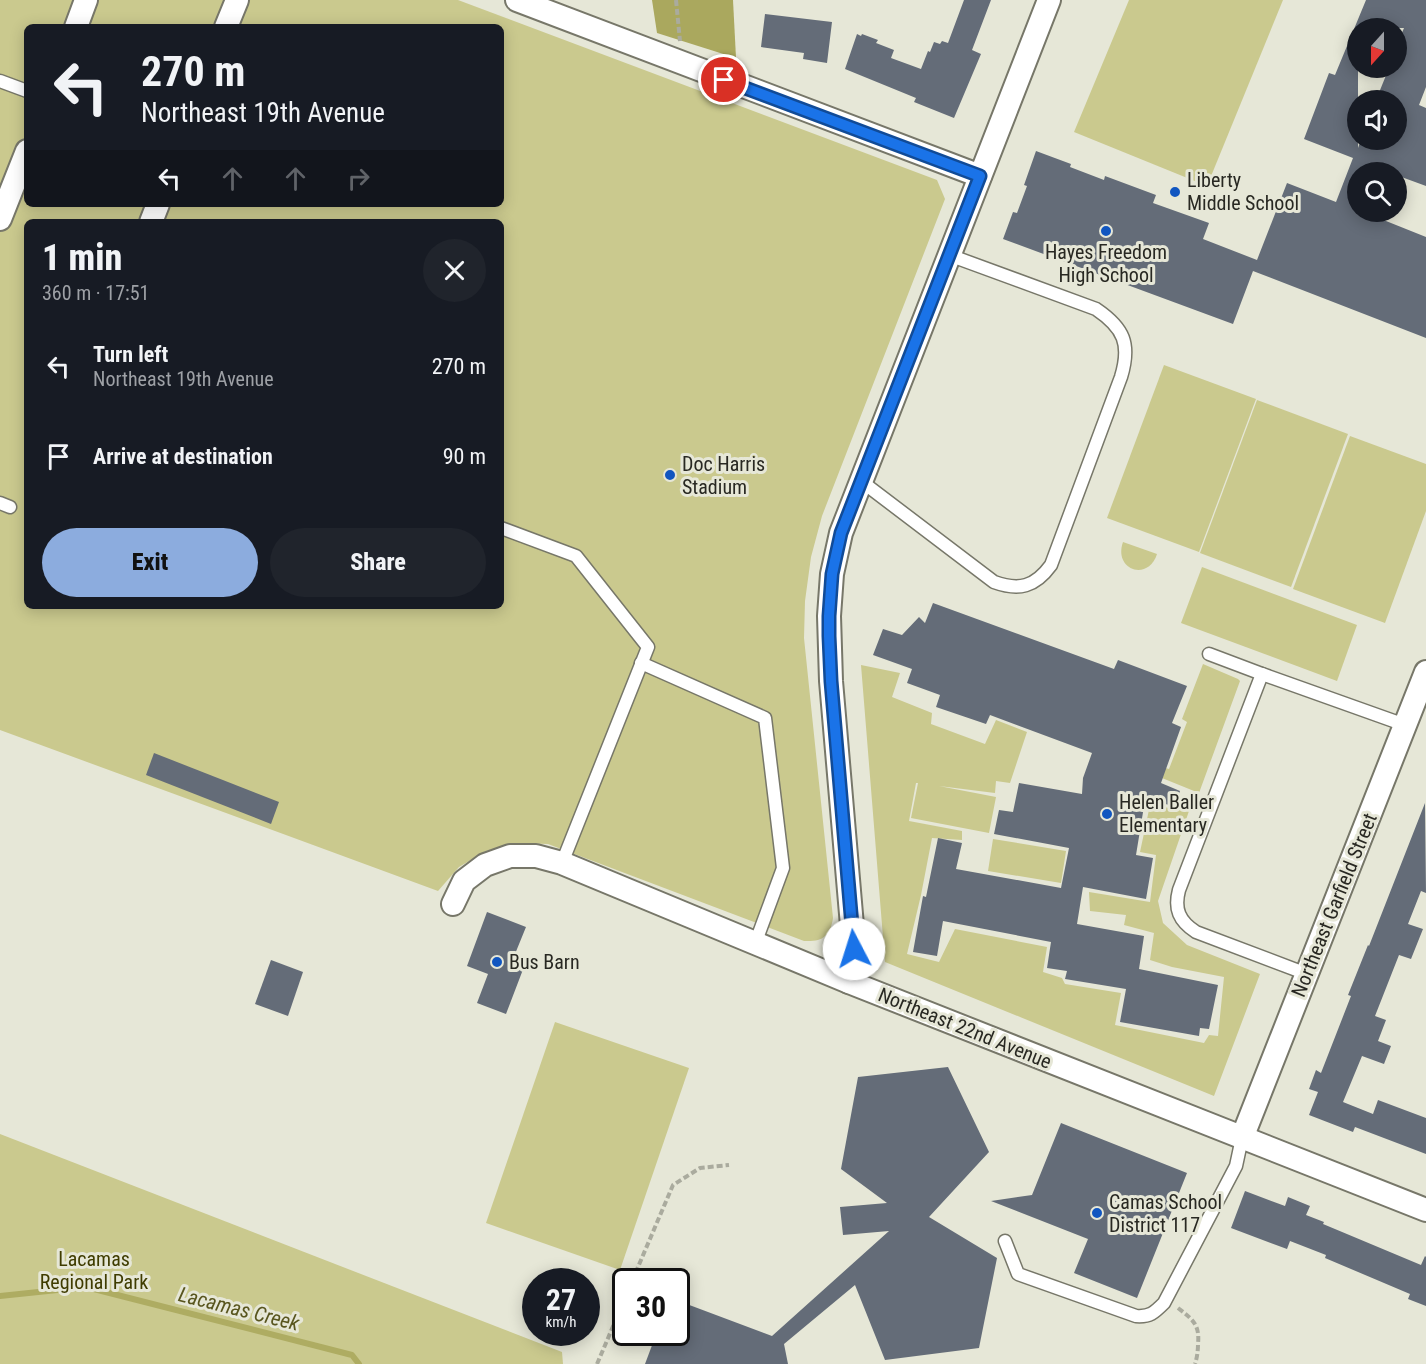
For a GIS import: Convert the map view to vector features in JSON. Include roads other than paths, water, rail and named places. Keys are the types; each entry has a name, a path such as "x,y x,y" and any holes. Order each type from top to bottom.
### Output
{"street":[{"path":"77,24 86,0"},
{"path":"227,24 237,0"},
{"path":"517,0 980,176"},
{"path":"849,982 854,949 831,681 829,616 832,574 841,533 1049,0"},
{"path":"0,219 24,159"},
{"name":"Northeast Garfield Street","path":"1242,1138 1426,672"},
{"name":"Northeast 22nd Avenue","path":"453,904 464,881 485,865 510,856 536,856 562,863 849,982 1426,1210"}],"lane":[{"path":"0,81 24,90"},
{"path":"861,481 994,582 1006,587 1019,587 1043,576 1051,565 1121,377 1125,362 1125,345 1119,330 1109,318 1096,309 949,255"},
{"path":"504,529 576,556 648,647 562,863"},
{"path":"1209,654 1405,725"},
{"path":"641,663 765,718 783,868 755,944"},
{"path":"1262,674 1179,890 1178,910 1181,919 1196,932 1307,974"},
{"path":"1005,1241 1018,1274 1136,1316 1145,1317 1155,1312 1164,1303 1236,1166 1242,1138"}],"waterway":[{"name":"Lacamas Creek","path":"0,1296 86,1287 352,1355 359,1364"}],"place":[{"name":"Liberty Middle School","path":"1175,192"},
{"name":"Hayes Freedom High School","path":"1106,231"},
{"name":"Doc Harris Stadium","path":"670,475"},
{"name":"Helen Baller Elementary","path":"1107,814"},
{"name":"Bus Barn","path":"497,962"},
{"name":"Camas School District 117","path":"1097,1213"}],"park label":[{"name":"Lacamas Regional Park","path":"94,1270"}]}
